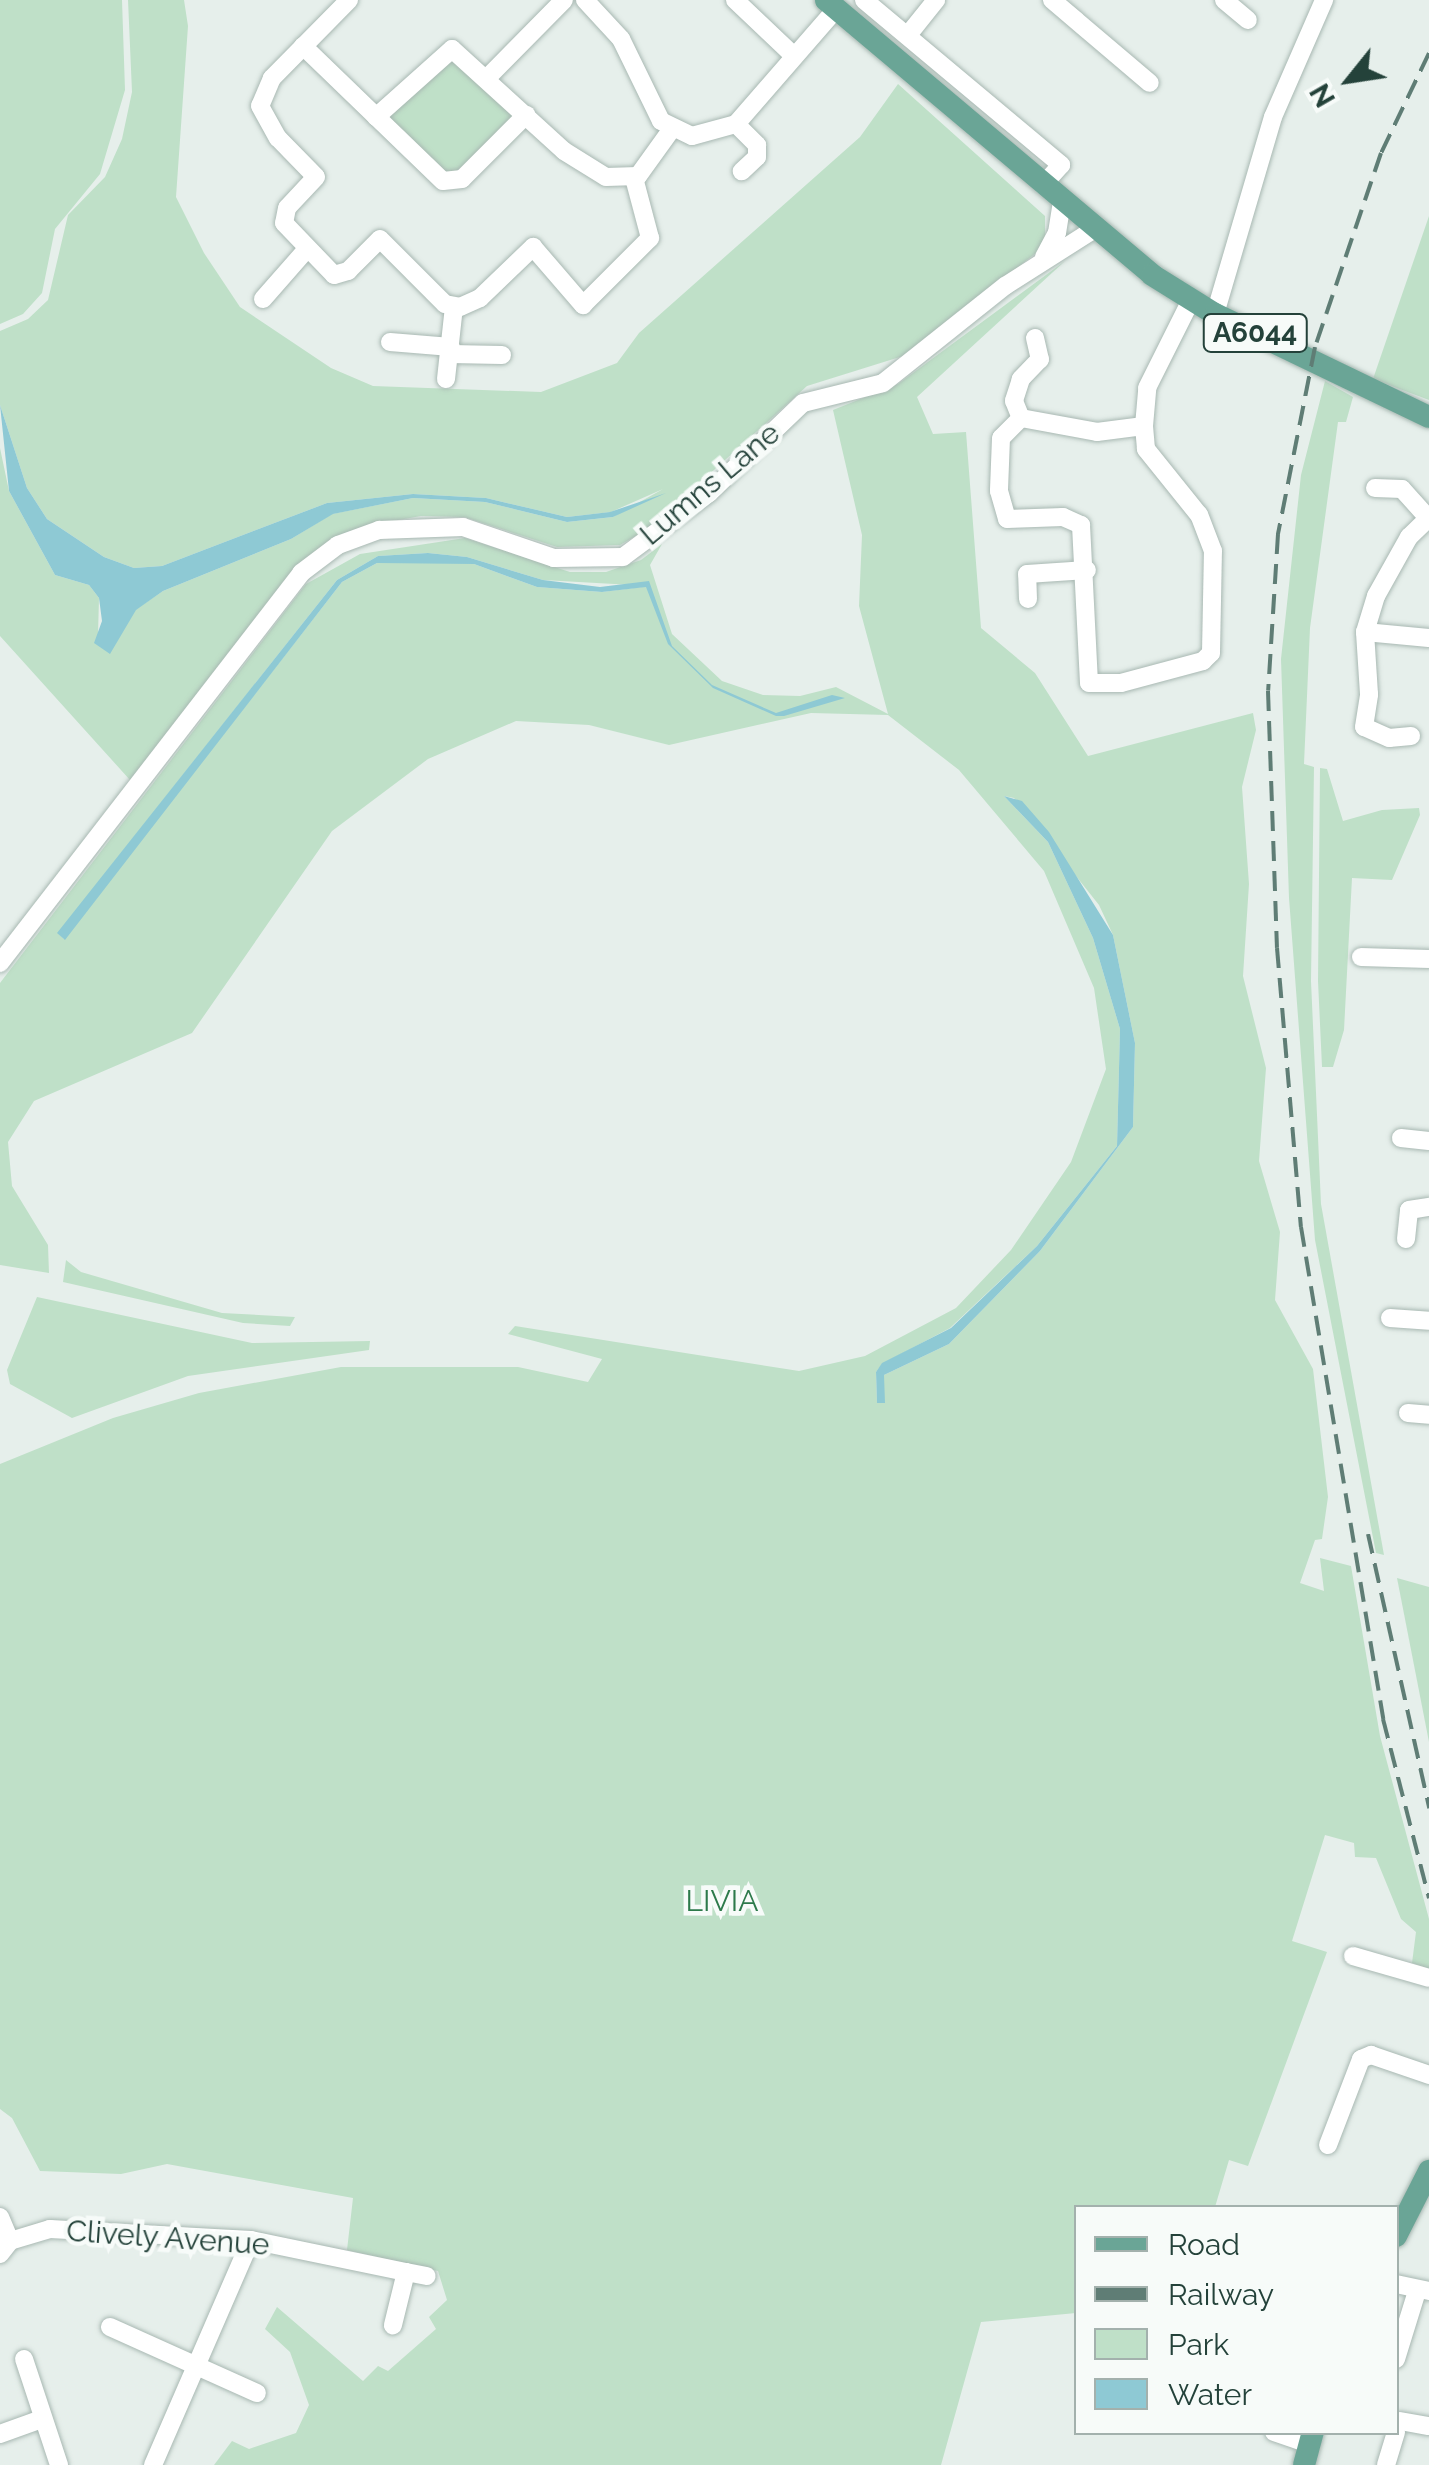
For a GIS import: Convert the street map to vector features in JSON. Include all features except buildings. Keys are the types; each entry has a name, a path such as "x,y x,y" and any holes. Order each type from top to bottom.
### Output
{"main road":[{"name":"A6044","path":"831,4 1093,230 1190,300 1429,417"},
{"path":"1399,2230 1429,2171"}],"street":[{"path":"349,0 269,82 260,106 278,138 316,176 283,218 308,249 342,275 380,239 454,307"},
{"path":"488,78 564,0"},
{"path":"585,0 621,39 671,130 692,136 736,124 794,56 831,4"},
{"path":"735,0 794,56"},
{"path":"864,0 1061,165 1043,186"},
{"path":"908,36 936,0"},
{"path":"1052,0 1150,83"},
{"path":"1224,0 1248,20"},
{"path":"1215,314 1273,117 1324,0"},
{"path":"303,46 449,183 469,173 526,115"},
{"path":"376,117 448,49 460,52 588,170 634,178"},
{"path":"736,124 758,145 757,157 742,171"},
{"path":"634,178 671,130"},
{"path":"454,307 480,298 533,247 583,305 650,238 651,222 634,178"},
{"path":"1040,262 1057,233 1062,202"},
{"name":"Lumns Lane","path":"0,963 301,573 338,545 379,530 463,527 554,558 624,557 709,493 803,403 883,383 1040,262 1093,230"},
{"path":"263,299 308,249"},
{"path":"1021,418 1001,438 997,460 1007,519 1062,516 1081,525 1087,570 1088,683 1121,683 1203,661 1211,653 1212,551 1199,515 1146,449 1144,426 1146,388 1190,300"},
{"path":"446,379 454,307"},
{"path":"1021,418 1014,401 1021,379 1040,360 1035,338"},
{"path":"390,342 502,355"},
{"path":"1021,418 1096,432 1144,426"},
{"path":"1385,480 1429,518 1409,537 1376,596 1365,632 1369,694 1364,727 1389,738 1412,736"},
{"path":"1028,598 1028,574 1087,570"},
{"path":"1365,632 1429,638"},
{"path":"1360,957 1429,959"},
{"path":"1401,1138 1429,1142"},
{"path":"1406,1239 1409,1210 1429,1207"},
{"path":"1390,1318 1429,1320"},
{"path":"1408,1413 1429,1415"},
{"path":"1353,1956 1429,1978"},
{"path":"1328,2145 1362,2059 1371,2056 1429,2075"},
{"path":"0,2217 5,2248"},
{"name":"Clively Avenue","path":"5,2248 50,2228 251,2240 427,2276"},
{"path":"153,2465 251,2240"},
{"path":"393,2325 406,2272"},
{"path":"1399,2351 1423,2291"},
{"path":"110,2327 257,2393"},
{"path":"24,2359 59,2465"},
{"path":"0,2434 42,2419"},
{"path":"1399,2426 1429,2426"},
{"path":"1281,2435 1309,2447"},
{"path":"1386,2465 1394,2435"}],"green space":[{"path":"0,0 122,0 125,90 100,174 55,229 42,293 23,314 0,324"},
{"path":"128,0 184,0 188,26 176,197 204,253 240,307 331,368 373,386 541,392 617,363 639,333 860,137 898,84 1045,216 1045,246 903,356 807,386 651,527 620,545 557,547 464,517 421,516 377,524 295,569 130,780 0,636 0,448 9,491 55,575 89,585 99,598 98,635 163,591 291,539 332,514 413,498 485,502 567,522 613,517 663,489 611,512 567,517 486,498 413,494 327,503 162,566 134,568 104,557 47,519 27,488 0,405 0,331 28,319 48,300 68,215 105,177 122,139 132,92"},
{"path":"450,51 522,115 454,180 379,117"},
{"path":"1429,216 1429,400 1373,379"},
{"name":"LIVIA","path":"1065,261 917,397 933,434 966,432 981,628 1035,673 1088,756 1253,713 1256,730 1242,787 1249,884 1243,976 1266,1068 1259,1161 1280,1232 1275,1300 1313,1369 1328,1497 1322,1539 1315,1540 1300,1583 1324,1591 1320,1558 1351,1566 1380,1736 1429,1919 1429,1969 1412,1963 1416,1932 1401,1919 1376,1858 1355,1857 1354,1843 1325,1835 1292,1941 1327,1952 1248,2166 1229,2160 1216,2205 1074,2205 1074,2313 981,2322 941,2465 214,2465 232,2441 249,2449 296,2433 309,2405 290,2352 265,2329 277,2307 363,2381 378,2366 388,2371 436,2329 429,2317 447,2300 438,2271 347,2250 353,2198 167,2164 121,2174 40,2171 12,2118 0,2109 0,1464 113,1418 199,1393 341,1367 518,1367 588,1382 602,1359 508,1334 515,1326 799,1371 865,1356 956,1308 1011,1250 1071,1162 1106,1069 1094,988 1044,871 959,770 888,715 811,713 669,745 589,725 516,721 428,759 332,831 192,1033 34,1101 8,1142 12,1186 48,1245 49,1273 0,1265 0,983 306,584 360,554 465,538 570,572 606,572 641,560 662,544 650,565 672,634 722,681 763,695 800,696 836,687 888,714 859,606 862,535 833,410 898,384","holes":["428,553 467,557 543,580 650,586 602,592 537,587 474,564 434,559 377,563 342,582 64,939 58,933 337,580 378,556","1004,796 1014,798 1099,905 1113,935 1135,1043 1133,1127 1040,1251 949,1344 884,1375 877,1403 876,1372 882,1364 950,1328 1037,1246 1117,1146 1120,1029 1093,938 1048,842"]},
{"path":"1325,381 1353,397 1346,422 1338,422 1310,628 1304,764 1314,767 1311,981 1321,1204 1384,1555 1376,1553 1315,1240 1289,898 1281,659 1301,475"},
{"path":"1320,768 1327,769 1343,821 1382,810 1419,808 1420,815 1392,880 1352,878 1344,1030 1333,1067 1322,1067 1318,981"},
{"path":"66,1260 81,1272 222,1313 295,1317 290,1326 243,1323 63,1282"},
{"path":"37,1297 252,1343 370,1341 369,1350 188,1376 72,1418 10,1384 7,1370"},
{"path":"1397,1578 1429,1587 1429,1742"}],"water":[{"path":"0,405 27,488 47,519 104,557 134,568 162,566 327,503 413,494 486,498 567,517 610,512 666,493 613,517 567,522 485,502 413,498 333,514 291,539 163,591 136,610 110,654 94,643 102,621 99,598 89,585 55,575 9,491"},
{"path":"428,553 467,557 543,580 600,587 649,581 672,646 712,685 776,713 832,695 845,698 776,716 713,688 668,644 646,587 602,592 537,587 474,564 377,563 342,582 65,940 57,933 337,580 378,556"},
{"path":"1004,796 1022,801 1049,832 1113,935 1135,1043 1133,1127 1040,1251 949,1344 884,1375 885,1403 877,1403 876,1372 882,1363 951,1328 1037,1246 1117,1146 1120,1029 1093,938 1048,842"}],"railway":[{"path":"1429,53 1381,153 1315,347 1278,534 1268,691 1277,948 1301,1227 1383,1719 1429,1898"},
{"path":"1368,1534 1429,1808"}]}
